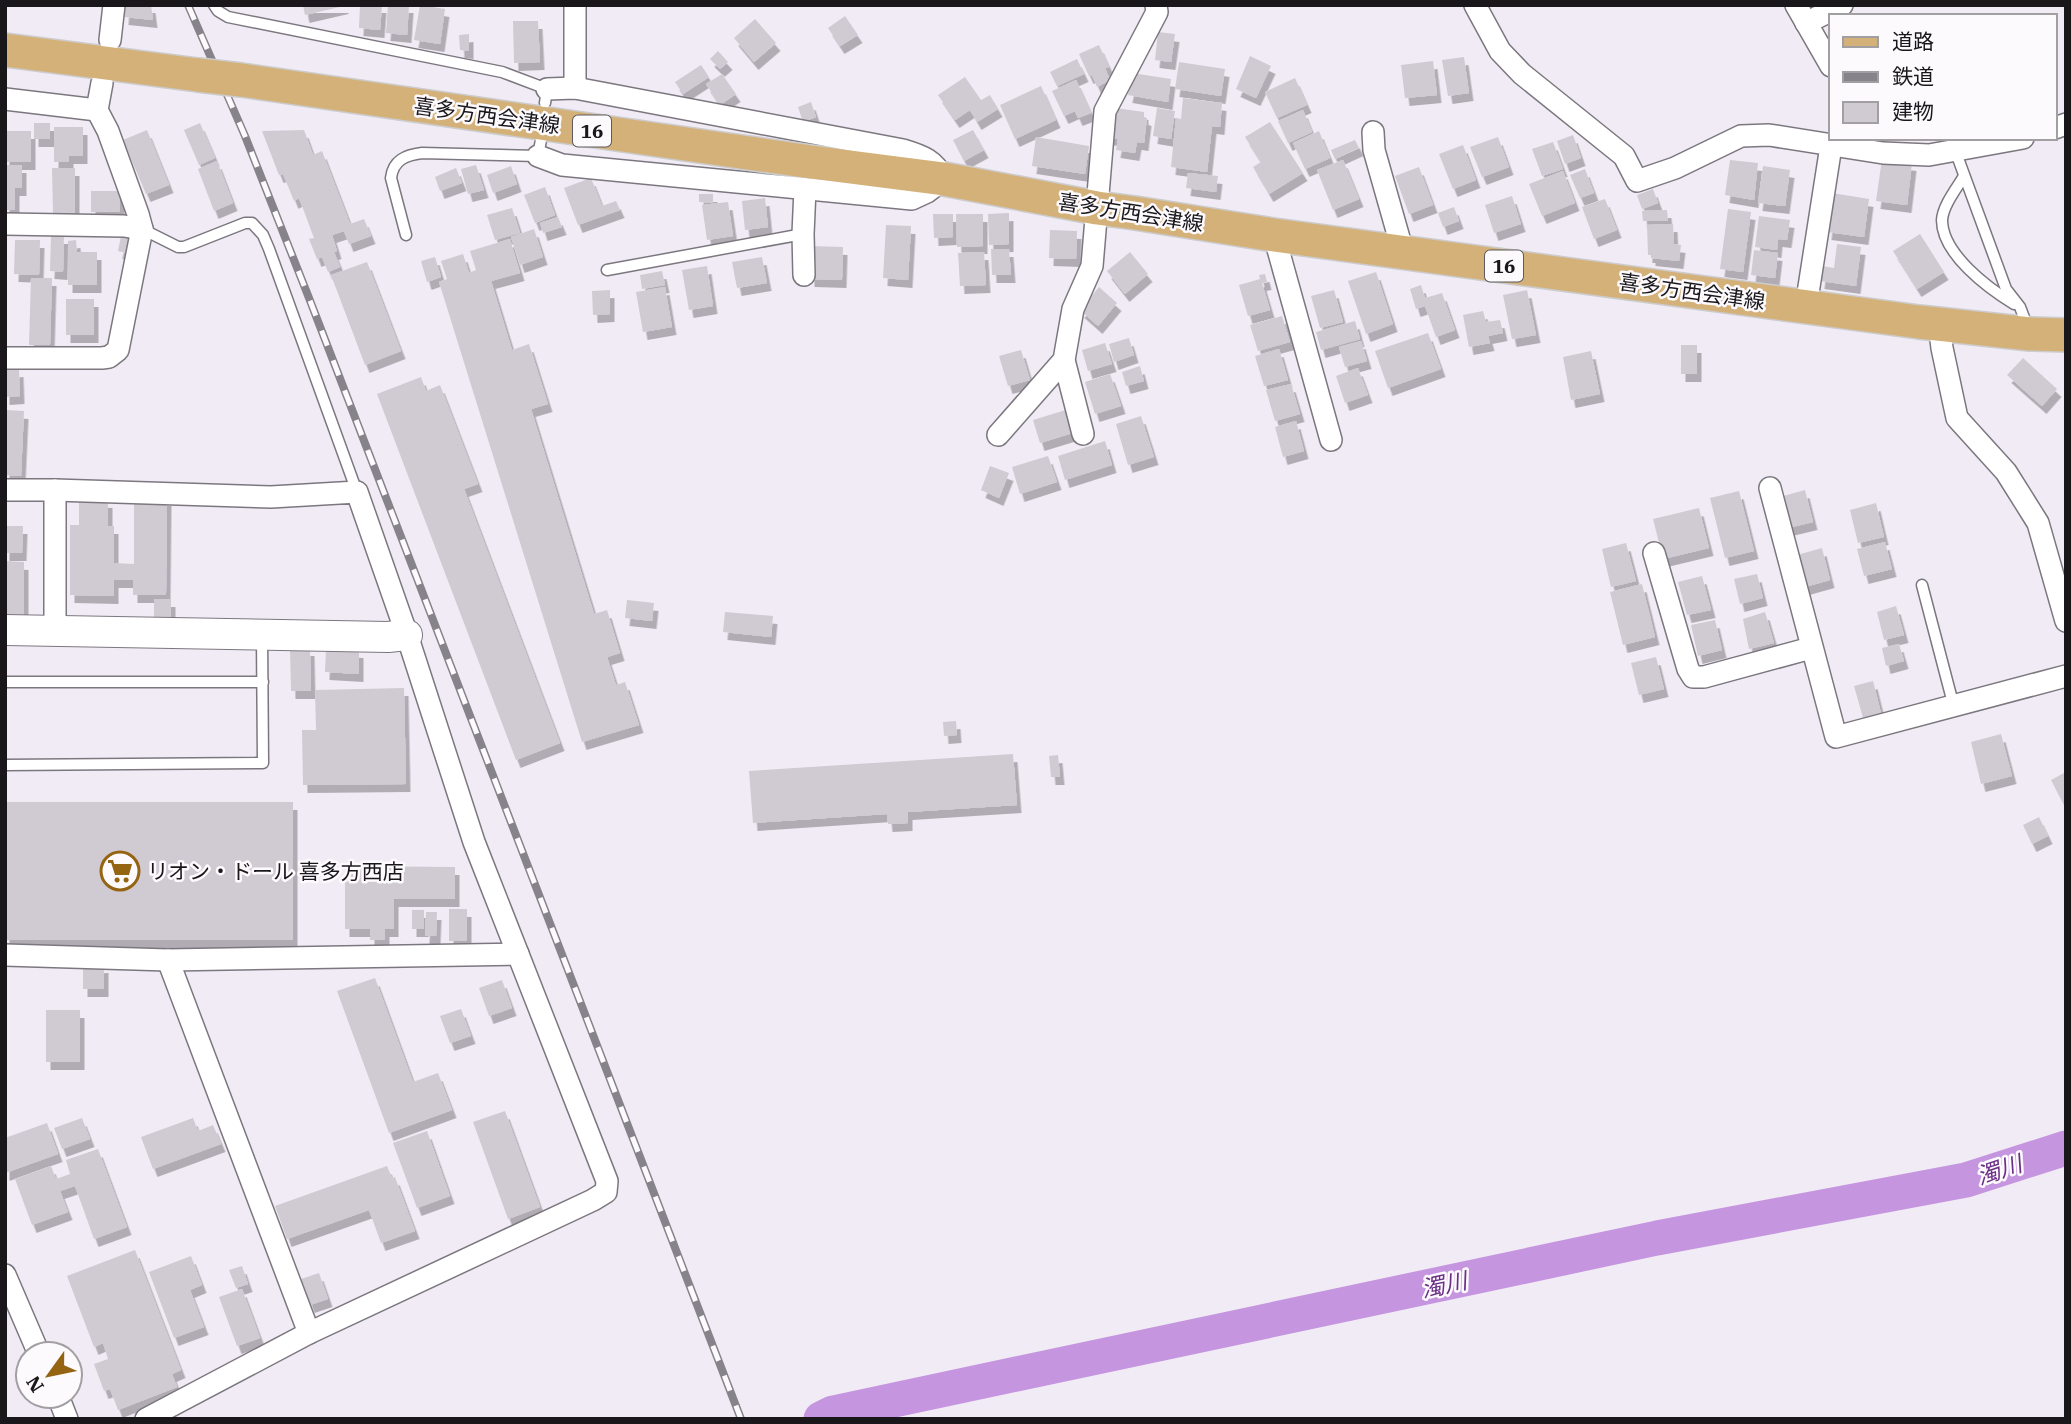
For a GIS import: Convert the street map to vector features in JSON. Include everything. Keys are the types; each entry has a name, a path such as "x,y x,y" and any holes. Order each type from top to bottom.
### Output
{"main road":[{"name":"喜多方西会津線","path":"5,50 241,80 944,179 1097,208 1403,253 1939,323 2025,321 2066,335"}],"street":[{"path":"110,40 114,5"},
{"path":"575,5 575,88"},
{"path":"1083,434 1064,360 1073,309 1092,266 1105,111 1157,12 1156,5"},
{"path":"1475,5 1500,51 1522,74 1623,156 1637,181 1675,168 1741,136 1769,135 1831,146 1878,146 1929,155 2012,140"},
{"path":"1829,63 1801,14 1842,5"},
{"path":"5,358 102,358 118,350 142,229 108,131 97,110 102,83"},
{"path":"540,148 562,165 912,199 944,179 938,168 922,156 903,150 575,88 546,96"},
{"path":"5,99 97,110"},
{"path":"1373,132 1374,150 1403,253"},
{"path":"1805,306 1831,146"},
{"path":"804,275 805,189"},
{"path":"5,224 124,226 142,229"},
{"path":"1274,235 1331,440"},
{"path":"1939,323 1957,418 2006,472 2038,523 2066,621"},
{"path":"998,435 1064,360"},
{"path":"1770,488 1836,737 2066,676"},
{"path":"5,490 271,497 357,492 474,842 607,1181 606,1192 593,1200 309,1333 146,1419"},
{"path":"55,490 55,630"},
{"path":"1654,553 1688,669 1693,677 1704,677 1811,648"},
{"path":"5,630 262,636 407,635"},
{"path":"5,955 168,960 518,954"},
{"path":"168,960 309,1333"},
{"path":"5,1275 33,1340"}],"lane":[{"path":"214,5 228,17 502,72 546,96"},
{"path":"406,235 391,177 392,169 406,155 540,148"},
{"path":"1955,150 2007,289 2025,321"},
{"path":"1964,176 1945,207 1942,220 1948,242 1960,260 2025,321"},
{"path":"142,229 177,247 184,247 245,223 252,223 257,227 270,249 357,492"},
{"path":"607,270 803,234"},
{"path":"1922,584 1954,707"},
{"path":"5,765 263,764 262,636"},
{"path":"5,682 263,682"}],"building":[{"path":"125,5 151,5 153,20 124,17"},
{"path":"303,5 344,5 344,6 305,15"},
{"path":"360,5 382,5 380,30 359,28"},
{"path":"388,5 409,5 407,35 386,33"},
{"path":"420,5 445,9 440,44 414,40"},
{"path":"845,16 858,35 840,46 828,28"},
{"path":"755,19 776,43 754,62 734,38"},
{"path":"513,21 538,21 540,62 514,63"},
{"path":"1158,32 1175,34 1171,62 1155,60"},
{"path":"469,34 469,51 460,50 459,35"},
{"path":"1099,45 1109,67 1105,68 1110,80 1097,87 1079,54"},
{"path":"718,51 728,62 720,69 710,59"},
{"path":"1250,56 1271,66 1256,98 1236,89"},
{"path":"1464,57 1469,93 1448,96 1442,60"},
{"path":"1077,59 1084,74 1057,86 1050,72"},
{"path":"1433,61 1437,95 1405,98 1401,65"},
{"path":"1179,62 1225,69 1221,96 1175,89"},
{"path":"701,65 709,77 683,94 675,82"},
{"path":"1132,73 1171,79 1168,102 1128,95"},
{"path":"722,74 736,94 720,105 706,84"},
{"path":"965,77 981,100 990,95 998,109 977,122 970,110 955,120 938,95"},
{"path":"1295,78 1307,105 1277,118 1265,92"},
{"path":"1076,80 1091,113 1078,118 1075,111 1064,116 1052,91"},
{"path":"1041,86 1056,120 1015,139 1000,105"},
{"path":"1183,98 1222,103 1220,127 1212,126 1207,172 1171,167 1176,118 1181,119"},
{"path":"811,102 816,117 803,122 798,107"},
{"path":"1115,108 1144,112 1144,117 1147,118 1144,143 1137,142 1135,153 1116,150 1118,139 1107,137"},
{"path":"1157,108 1175,111 1171,139 1153,136"},
{"path":"1303,110 1312,132 1288,143 1278,121"},
{"path":"1270,122 1303,173 1269,194 1253,167 1261,162 1245,137"},
{"path":"34,123 50,123 50,139 34,139"},
{"path":"200,123 215,158 199,165 184,130"},
{"path":"54,127 83,127 83,156 69,156 69,162 54,162"},
{"path":"147,130 169,185 146,194 123,140"},
{"path":"304,130 313,155 322,151 350,224 364,219 371,236 349,244 344,231 332,235 337,251 334,252 340,267 328,272 322,257 317,259 309,239 314,238 299,198 294,201 283,174 279,175 262,131"},
{"path":"973,130 984,150 964,161 953,140"},
{"path":"5,131 31,131 31,162 5,162"},
{"path":"1319,131 1330,158 1305,169 1293,143"},
{"path":"1573,135 1581,158 1565,164 1557,141"},
{"path":"1036,137 1089,146 1085,174 1032,166"},
{"path":"1498,137 1509,167 1482,177 1470,147"},
{"path":"1355,140 1359,148 1335,159 1331,150"},
{"path":"1553,142 1563,169 1542,176 1532,149"},
{"path":"1463,145 1476,180 1453,189 1439,154"},
{"path":"1882,159 1912,163 1907,205 1876,201"},
{"path":"1343,160 1359,199 1333,210 1317,170"},
{"path":"1730,160 1758,163 1754,200 1725,195"},
{"path":"217,161 233,203 214,211 198,169"},
{"path":"5,165 22,165 22,188 15,188 15,210 5,210"},
{"path":"476,165 484,190 468,194 461,169"},
{"path":"511,166 517,184 493,193 487,175"},
{"path":"1763,166 1790,170 1785,206 1758,203"},
{"path":"1419,167 1433,205 1409,214 1395,176"},
{"path":"52,168 75,168 75,214 53,214"},
{"path":"456,168 462,183 440,191 435,177"},
{"path":"1585,169 1594,193 1580,198 1570,175"},
{"path":"1563,171 1575,203 1542,216 1529,184"},
{"path":"1188,173 1218,176 1216,192 1186,188"},
{"path":"591,178 602,206 616,201 620,210 578,225 564,188"},
{"path":"545,187 555,215 535,223 524,195"},
{"path":"1653,189 1658,203 1642,209 1637,195"},
{"path":"91,191 120,191 120,212 91,212"},
{"path":"1832,193 1869,199 1864,237 1827,232"},
{"path":"699,194 713,194 713,203 699,202"},
{"path":"1512,196 1521,224 1494,233 1485,205"},
{"path":"765,198 768,227 745,230 742,201"},
{"path":"1605,199 1617,230 1594,239 1582,207"},
{"path":"728,202 733,236 707,240 702,205"},
{"path":"1454,207 1459,221 1443,227 1438,213"},
{"path":"512,208 520,233 495,240 487,215"},
{"path":"1728,209 1751,212 1743,272 1720,269"},
{"path":"1667,210 1668,221 1643,221 1642,211"},
{"path":"1009,213 1009,244 989,245 988,214"},
{"path":"933,214 953,214 953,237 934,238"},
{"path":"956,214 983,214 983,246 957,247"},
{"path":"1759,216 1790,220 1787,240 1778,239 1777,250 1755,247"},
{"path":"558,217 562,227 543,233 540,223"},
{"path":"1673,224 1674,244 1681,245 1679,261 1651,258 1651,255 1648,255 1647,225"},
{"path":"886,225 911,226 908,280 883,278"},
{"path":"534,229 543,257 520,265 511,237"},
{"path":"1050,230 1077,231 1076,259 1049,258"},
{"path":"1920,234 1944,272 1917,289 1893,251"},
{"path":"51,236 64,236 63,272 50,271"},
{"path":"121,236 130,238 126,253 118,251"},
{"path":"510,239 520,273 491,281 512,350 529,344 548,404 531,409 594,614 607,610 620,653 607,657 616,685 625,682 639,725 582,742 439,282 447,279 441,261 463,254 469,273 476,270 470,251"},
{"path":"15,240 40,240 39,275 14,274"},
{"path":"76,240 77,252 97,252 97,285 68,285 68,241"},
{"path":"1837,244 1861,247 1856,286 1820,281 1822,266 1834,268"},
{"path":"810,246 843,247 842,280 810,279"},
{"path":"991,249 1009,249 1011,275 992,275"},
{"path":"1754,250 1778,253 1775,278 1751,275"},
{"path":"984,252 986,285 960,286 958,253"},
{"path":"1130,252 1148,274 1125,294 1107,271"},
{"path":"435,257 441,277 427,282 421,261"},
{"path":"762,257 767,283 737,288 732,262"},
{"path":"367,262 401,351 365,365 331,275"},
{"path":"707,266 713,306 689,310 682,270"},
{"path":"662,271 665,285 642,289 640,275"},
{"path":"1376,272 1393,324 1366,334 1348,281"},
{"path":"1265,274 1267,282 1262,283 1270,310 1248,316 1239,285 1260,279 1259,275"},
{"path":"31,278 52,278 50,345 29,345"},
{"path":"1421,285 1425,298 1442,293 1455,330 1436,337 1425,306 1416,309 1410,289"},
{"path":"665,287 672,327 643,332 636,292"},
{"path":"1099,287 1117,303 1098,326 1080,310"},
{"path":"610,290 610,314 593,315 592,291"},
{"path":"1334,290 1343,322 1320,328 1311,296"},
{"path":"1527,290 1536,335 1512,339 1503,295"},
{"path":"66,299 94,299 94,335 66,335"},
{"path":"1483,311 1486,322 1500,320 1503,333 1488,336 1490,343 1469,347 1463,315"},
{"path":"1282,316 1290,342 1258,351 1250,325"},
{"path":"1355,321 1360,339 1321,350 1316,332"},
{"path":"1428,333 1441,369 1388,388 1375,351"},
{"path":"1129,338 1134,355 1114,362 1109,344"},
{"path":"1361,341 1367,361 1345,367 1339,347"},
{"path":"1105,343 1112,364 1088,371 1082,350"},
{"path":"1681,345 1697,345 1697,374 1681,374"},
{"path":"1279,349 1288,380 1264,386 1255,356"},
{"path":"1021,350 1030,380 1008,386 999,356"},
{"path":"1591,351 1600,394 1571,400 1563,357"},
{"path":"2023,358 2057,389 2042,406 2007,375"},
{"path":"1140,366 1144,381 1126,386 1122,372"},
{"path":"1358,368 1368,395 1345,403 1336,376"},
{"path":"19,369 20,396 5,397 5,370"},
{"path":"1110,374 1121,406 1095,414 1085,382"},
{"path":"421,377 426,391 440,385 478,484 464,489 560,743 516,760 377,394"},
{"path":"1291,384 1300,414 1275,421 1266,390"},
{"path":"1069,409 1076,432 1040,443 1033,420"},
{"path":"5,410 24,411 21,476 5,475"},
{"path":"1141,416 1154,457 1128,465 1116,424"},
{"path":"1296,421 1304,451 1283,457 1275,427"},
{"path":"1105,441 1112,465 1065,480 1058,456"},
{"path":"1048,456 1057,482 1020,494 1012,467"},
{"path":"990,466 1009,473 999,498 981,490"},
{"path":"1805,490 1813,522 1788,528 1780,497"},
{"path":"1739,491 1754,551 1725,558 1710,498"},
{"path":"134,498 167,498 166,595 133,595 133,580 114,580 114,596 70,595 70,525 79,525 79,499 108,500 108,526 114,526 114,563 134,564"},
{"path":"1876,503 1884,537 1858,543 1850,510"},
{"path":"1699,508 1709,548 1663,559 1653,519"},
{"path":"5,526 23,526 22,553 5,553"},
{"path":"1885,542 1892,569 1864,576 1857,549"},
{"path":"1626,543 1636,581 1611,587 1602,549"},
{"path":"1822,548 1830,580 1805,587 1797,555"},
{"path":"5,561 24,562 24,618 5,618"},
{"path":"1757,574 1763,598 1740,604 1734,579"},
{"path":"1702,576 1711,610 1687,615 1678,582"},
{"path":"1642,584 1655,637 1623,645 1610,592"},
{"path":"154,599 171,599 171,617 154,617"},
{"path":"627,600 654,603 652,621 625,618"},
{"path":"1896,606 1904,635 1884,640 1877,612"},
{"path":"725,612 773,616 771,637 723,632"},
{"path":"1765,612 1774,643 1749,649 1743,619"},
{"path":"1715,620 1722,650 1698,656 1691,625"},
{"path":"1899,644 1904,661 1886,666 1882,648"},
{"path":"290,648 310,648 311,691 291,691"},
{"path":"326,649 359,650 359,674 325,672"},
{"path":"1656,657 1664,689 1639,695 1631,663"},
{"path":"1873,681 1881,713 1863,718 1854,686"},
{"path":"404,688 406,784 303,785 302,730 316,730 315,690"},
{"path":"956,721 957,735 944,736 943,722"},
{"path":"2001,734 2012,776 1981,784 1971,742"},
{"path":"1013,754 1017,805 908,812 908,823 888,824 887,814 753,823 749,771"},
{"path":"1058,755 1060,777 1051,777 1049,756"},
{"path":"2066,772 2066,809 2051,780"},
{"path":"5,802 293,802 293,940 5,940"},
{"path":"2039,817 2048,836 2032,844 2023,825"},
{"path":"345,866 455,867 455,899 394,899 394,929 385,929 385,940 370,940 370,929 345,929"},
{"path":"449,909 467,909 467,941 449,941"},
{"path":"412,910 424,910 424,929 412,929"},
{"path":"426,912 437,912 436,936 425,936"},
{"path":"104,965 104,989 83,989 83,966"},
{"path":"375,978 413,1082 438,1073 452,1110 389,1133 337,991"},
{"path":"502,980 512,1008 489,1016 479,988"},
{"path":"461,1009 471,1036 450,1043 440,1016"},
{"path":"46,1010 80,1010 80,1062 46,1062"},
{"path":"505,1111 540,1207 508,1219 473,1122"},
{"path":"82,1118 90,1139 62,1149 54,1128"},
{"path":"193,1118 198,1131 213,1125 221,1144 153,1169 141,1137"},
{"path":"47,1123 58,1154 5,1173 5,1138"},
{"path":"427,1131 450,1196 417,1208 393,1143"},
{"path":"98,1149 127,1227 94,1239 75,1186 60,1191 68,1212 32,1225 15,1179 51,1166 56,1179 70,1174 66,1160"},
{"path":"387,1166 392,1178 395,1177 415,1231 381,1243 369,1210 287,1239 275,1206"},
{"path":"135,1250 181,1370 172,1374 177,1387 118,1410 110,1389 104,1391 94,1364 108,1359 103,1343 94,1347 67,1276"},
{"path":"191,1256 202,1285 190,1290 204,1327 174,1338 149,1272"},
{"path":"242,1266 248,1284 236,1288 229,1270"},
{"path":"319,1273 328,1299 310,1305 301,1279"},
{"path":"242,1289 260,1338 237,1346 219,1297"}],"waterway":[{"name":"濁川","path":"821,1419 833,1413 1657,1238 1966,1180 2066,1148"}],"railway":[{"path":"188,5 245,136 309,298 741,1419"}],"place":[{"name":"リオン・ドール 喜多方西店","path":"120,871"}]}
